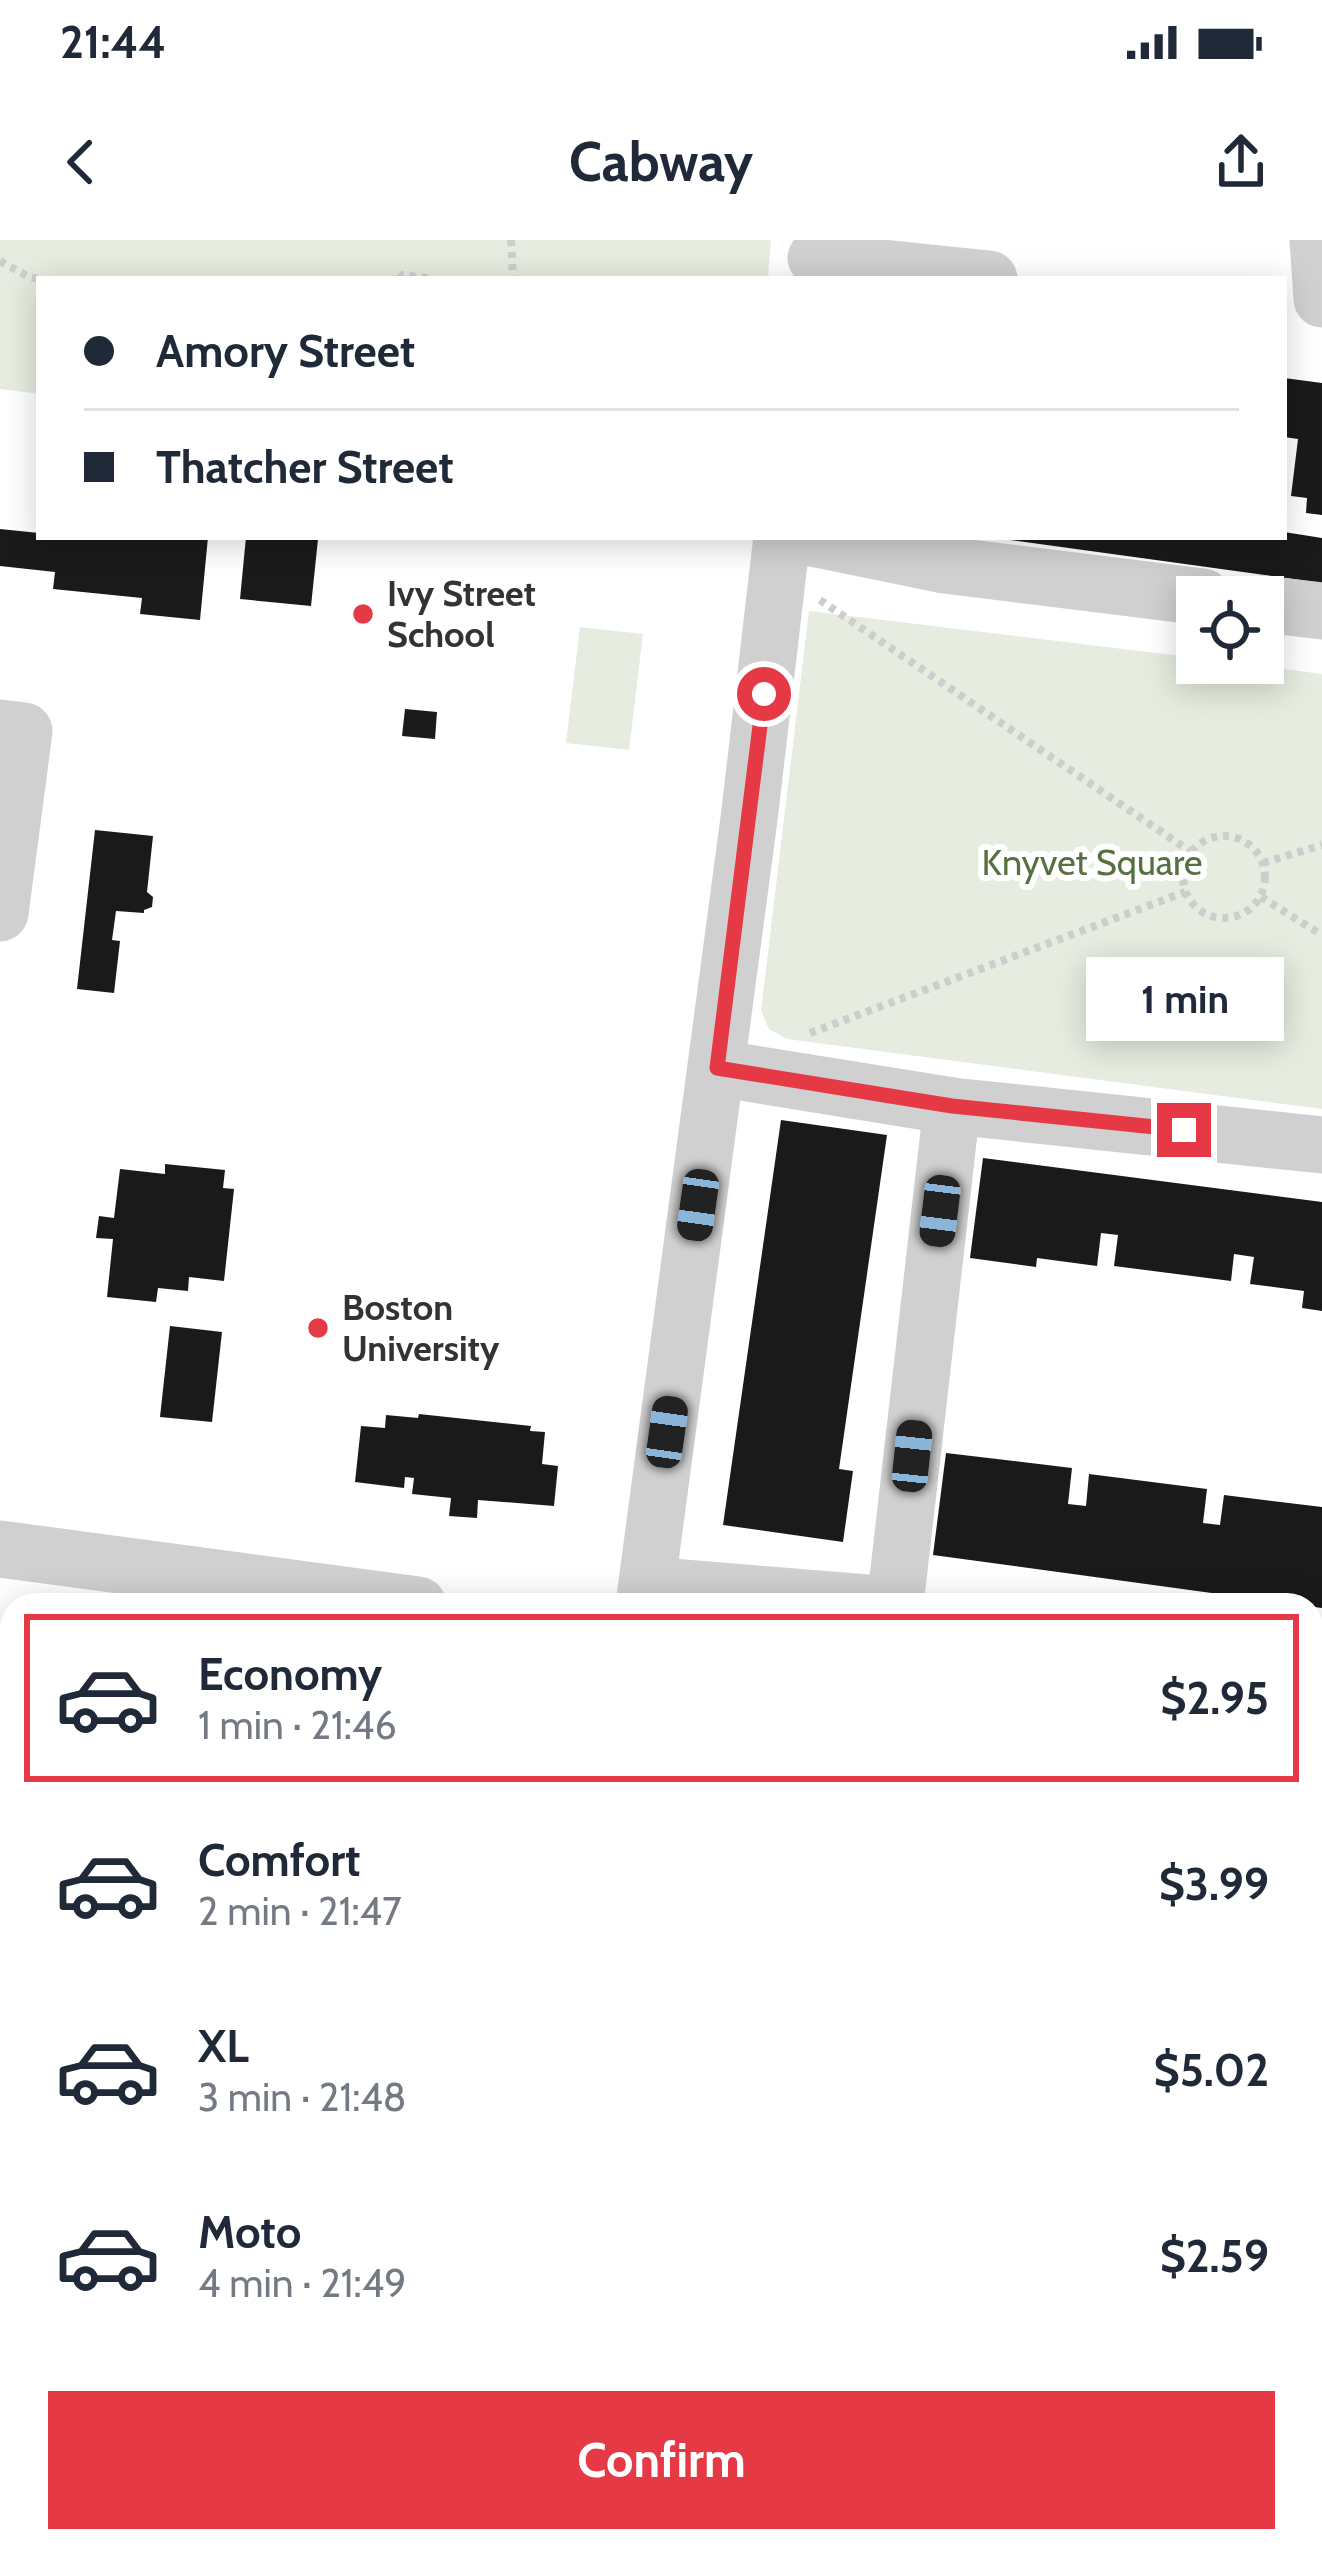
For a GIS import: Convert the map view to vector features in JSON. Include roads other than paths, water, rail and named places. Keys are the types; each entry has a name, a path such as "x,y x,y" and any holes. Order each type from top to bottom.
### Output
{"street":[{"path":"1318,240 1322,299"},
{"path":"815,259 959,276"},
{"path":"1287,315 1322,320"},
{"path":"646,1593 789,549 1176,594"},
{"path":"1284,606 1322,611"},
{"path":"0,913 12,729"},
{"path":"717,1068 952,1106 1322,1145"},
{"path":"894,1593 952,1106"},
{"path":"0,1549 328,1593"}],"place":[{"name":"Ivy Street School","path":"363,614"},
{"name":"Boston University","path":"318,1328"}],"park label":[{"name":"Knyvet Square","path":"1092,862"}]}
